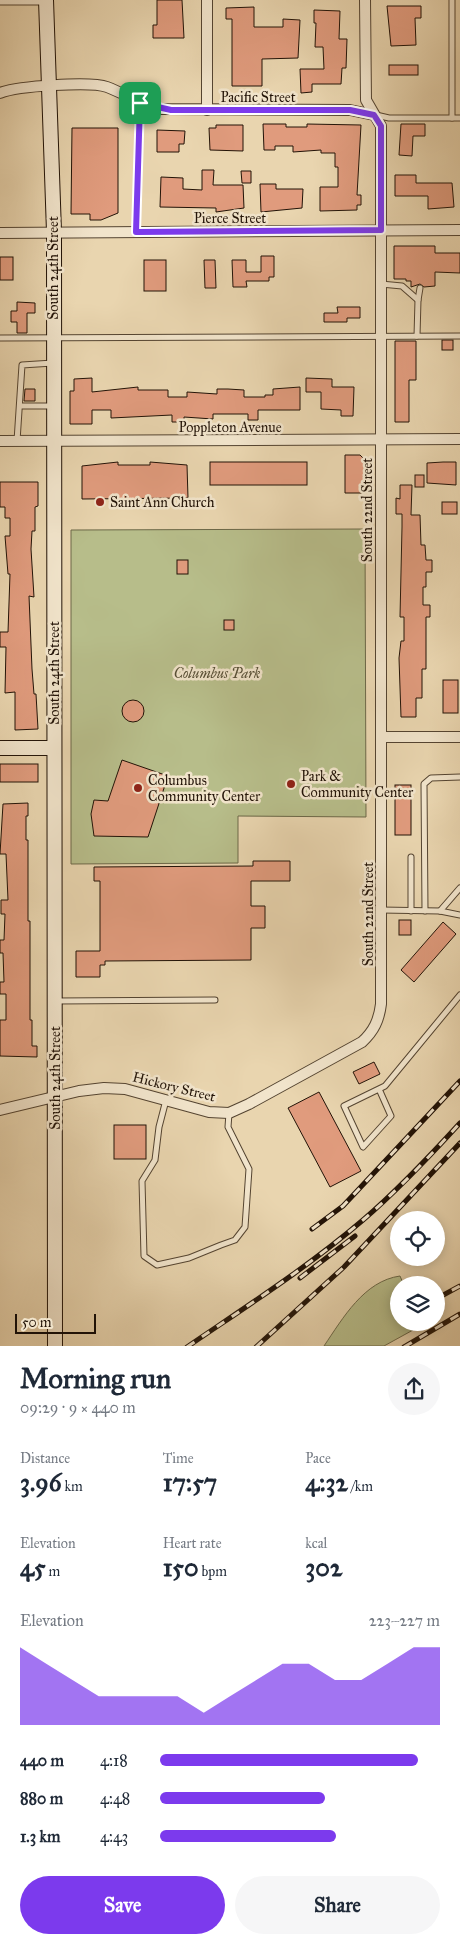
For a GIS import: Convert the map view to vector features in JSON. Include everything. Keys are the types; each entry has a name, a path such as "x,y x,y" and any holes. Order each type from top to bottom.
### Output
{"main road":[{"name":"South 24th Street","path":"46,1 54,232 55,1346"},
{"path":"0,748 54,748"}],"street":[{"path":"207,0 207,110"},
{"name":"South 22nd Street","path":"366,0 366,100 381,126 382,910 381,1004 377,1022"},
{"name":"Pacific Street","path":"0,93 50,86 99,85 140,103 160,109 350,110 374,115"},
{"name":"Pierce Street","path":"0,233 460,230"},
{"name":"Poppleton Avenue","path":"0,441 460,439"},
{"path":"382,736 460,737"},
{"name":"Hickory Street","path":"0,1110 104,1088 125,1089 209,1112 229,1113 354,1047 368,1036 377,1022"}],"lane":[{"path":"452,0 452,118"},
{"path":"0,2 46,1"},
{"path":"136,232 140,103"},
{"name":"Pacific Street","path":"374,115 390,118 460,118"},
{"path":"380,284 402,286 418,300"},
{"path":"417,336 420,288"},
{"path":"0,338 460,336"},
{"path":"17,441 22,365 54,363"},
{"path":"20,406 54,406"},
{"path":"424,911 424,784 431,778 460,777"},
{"path":"411,858 411,911"},
{"path":"440,911 460,888"},
{"path":"382,910 440,911 460,915"},
{"path":"379,1089 391,1116 363,1146 344,1106 385,1086 460,996"},
{"path":"55,1001 215,1000"},
{"path":"166,1100 159,1127 155,1160 142,1181 144,1256 157,1265 189,1258 235,1240 245,1227 249,1169 228,1127 229,1113"}],"green space":[{"name":"Columbus Park","path":"365,529 366,817 238,816 238,863 71,864 71,530"},
{"path":"390,1278 390,1331 411,1331 384,1346 324,1346 356,1302 365,1293"}],"building":[{"path":"157,0 182,0 184,38 153,38 153,25 157,25"},
{"path":"387,6 421,6 421,18 415,18 416,45 391,46"},
{"path":"254,7 254,27 283,27 283,19 300,20 298,58 262,59 262,86 232,86 232,19 226,19 226,8"},
{"path":"314,10 340,11 339,39 347,39 346,68 342,68 341,84 312,84 312,92 301,93 300,69 324,69 323,47 315,47 316,23 314,23"},
{"path":"389,65 418,65 418,75 389,75"},
{"path":"263,124 286,124 286,127 307,127 307,124 361,125 357,195 361,195 361,205 357,205 357,210 320,211 320,187 338,187 338,167 335,167 335,153 321,153 321,150 293,152 293,146 275,146 275,150 264,150"},
{"path":"401,124 425,124 425,136 413,136 412,156 399,155"},
{"path":"216,125 243,125 243,151 210,150 209,128 216,128"},
{"path":"72,128 118,128 118,213 101,220 90,220 90,214 71,214"},
{"path":"157,130 185,131 184,144 179,144 179,152 157,152"},
{"path":"202,170 214,170 213,185 243,185 244,208 216,212 216,208 160,207 161,177 183,178 183,189 202,190"},
{"path":"241,171 251,171 251,183 242,183"},
{"path":"395,175 416,175 416,183 452,183 454,207 428,209 428,196 395,196"},
{"path":"260,184 276,184 276,189 303,189 302,208 261,212"},
{"path":"394,246 435,246 435,253 460,253 460,273 435,272 435,286 424,287 420,284 411,287 411,281 394,279"},
{"path":"261,256 274,256 274,277 269,277 269,281 246,281 247,287 233,287 232,260 246,260 246,272 261,272"},
{"path":"0,257 13,257 13,280 0,280"},
{"path":"144,260 166,260 166,291 144,291"},
{"path":"204,260 215,260 216,288 205,288"},
{"path":"17,302 35,303 35,313 27,313 27,333 17,333 17,322 11,322 11,311 17,311"},
{"path":"337,307 360,307 360,318 347,318 347,322 324,322 324,313 338,313"},
{"path":"442,340 453,340 453,350 442,350"},
{"path":"395,341 416,341 416,380 409,380 409,422 395,422"},
{"path":"92,378 92,392 138,387 138,390 168,390 168,397 187,397 187,392 217,394 217,389 228,389 244,390 244,397 265,397 265,395 273,395 273,389 300,387 300,410 258,410 258,420 248,420 248,414 213,414 213,419 184,417 184,422 172,422 172,415 111,418 111,410 92,410 92,424 70,424 70,391 74,391 74,379"},
{"path":"306,378 332,379 332,387 354,387 353,416 341,416 341,410 321,409 321,392 306,392"},
{"path":"25,389 35,389 35,401 24,401"},
{"path":"345,455 360,455 365,460 364,493 345,493"},
{"path":"118,462 118,465 150,465 150,462 187,465 188,498 82,499 82,466"},
{"path":"210,462 307,462 307,485 210,485"},
{"path":"456,462 456,485 427,483 427,463"},
{"path":"415,475 424,475 424,487 415,487"},
{"path":"0,482 38,482 38,506 35,507 35,531 32,531 31,549 34,597 29,596 32,669 38,729 15,730 15,692 5,693 6,647 0,647 0,632 8,632 10,574 8,574 5,536 10,536 10,518 5,518 5,507 0,507"},
{"path":"400,485 412,485 411,515 420,515 421,545 425,545 426,560 432,560 432,572 426,572 426,587 423,587 423,605 430,605 430,617 426,617 426,669 422,669 422,698 416,698 416,717 401,717 399,658 401,641 404,641 404,617 400,617 402,514 396,514 396,498 400,499"},
{"path":"442,502 457,502 457,514 442,514"},
{"path":"177,560 188,560 188,574 177,574"},
{"path":"224,620 234,620 234,630 224,630"},
{"path":"443,680 458,680 458,713 443,713"},
{"path":"133,700 141,703 144,711 141,719 133,722 125,719 122,711 125,703"},
{"name":"Columbus Community Center","path":"122,760 168,776 148,837 94,836 91,814 94,800 108,801"},
{"path":"0,764 38,764 38,782 0,782"},
{"path":"395,785 411,785 411,835 395,835"},
{"path":"28,803 26,840 28,840 28,921 30,921 30,1020 32,1020 32,1046 37,1046 37,1057 0,1056 0,1020 6,1020 6,994 0,994 0,982 4,982 3,953 0,953 0,940 4,940 5,914 1,914 1,900 8,900 6,854 0,854 3,804"},
{"path":"253,861 290,861 290,881 251,881 251,906 265,906 265,928 251,928 251,960 105,961 105,965 100,965 100,977 76,977 76,951 100,951 100,881 94,881 94,867 253,866"},
{"path":"399,920 411,920 411,935 399,935"},
{"path":"443,922 456,934 414,982 401,970"},
{"path":"374,1062 380,1074 359,1084 353,1072"},
{"path":"319,1092 361,1171 330,1187 288,1108"},
{"path":"114,1125 146,1125 146,1159 114,1159"}],"railway":[{"path":"312,1229 343,1206 460,1081"},
{"path":"188,1346 277,1286 342,1237 401,1185 460,1123"},
{"path":"257,1346 344,1267 460,1143"},
{"path":"300,1278 355,1236"},
{"path":"445,1294 460,1286"},
{"path":"406,1346 460,1314"}],"place":[{"name":"Saint Ann Church","path":"100,502"},
{"name":"Park & Community Center","path":"291,784"},
{"name":"Columbus Community Center","path":"138,788"}],"route":[{"path":"140,103 150,107 171,110 350,110 374,115 381,126 381,230 136,232 140,103"}]}
